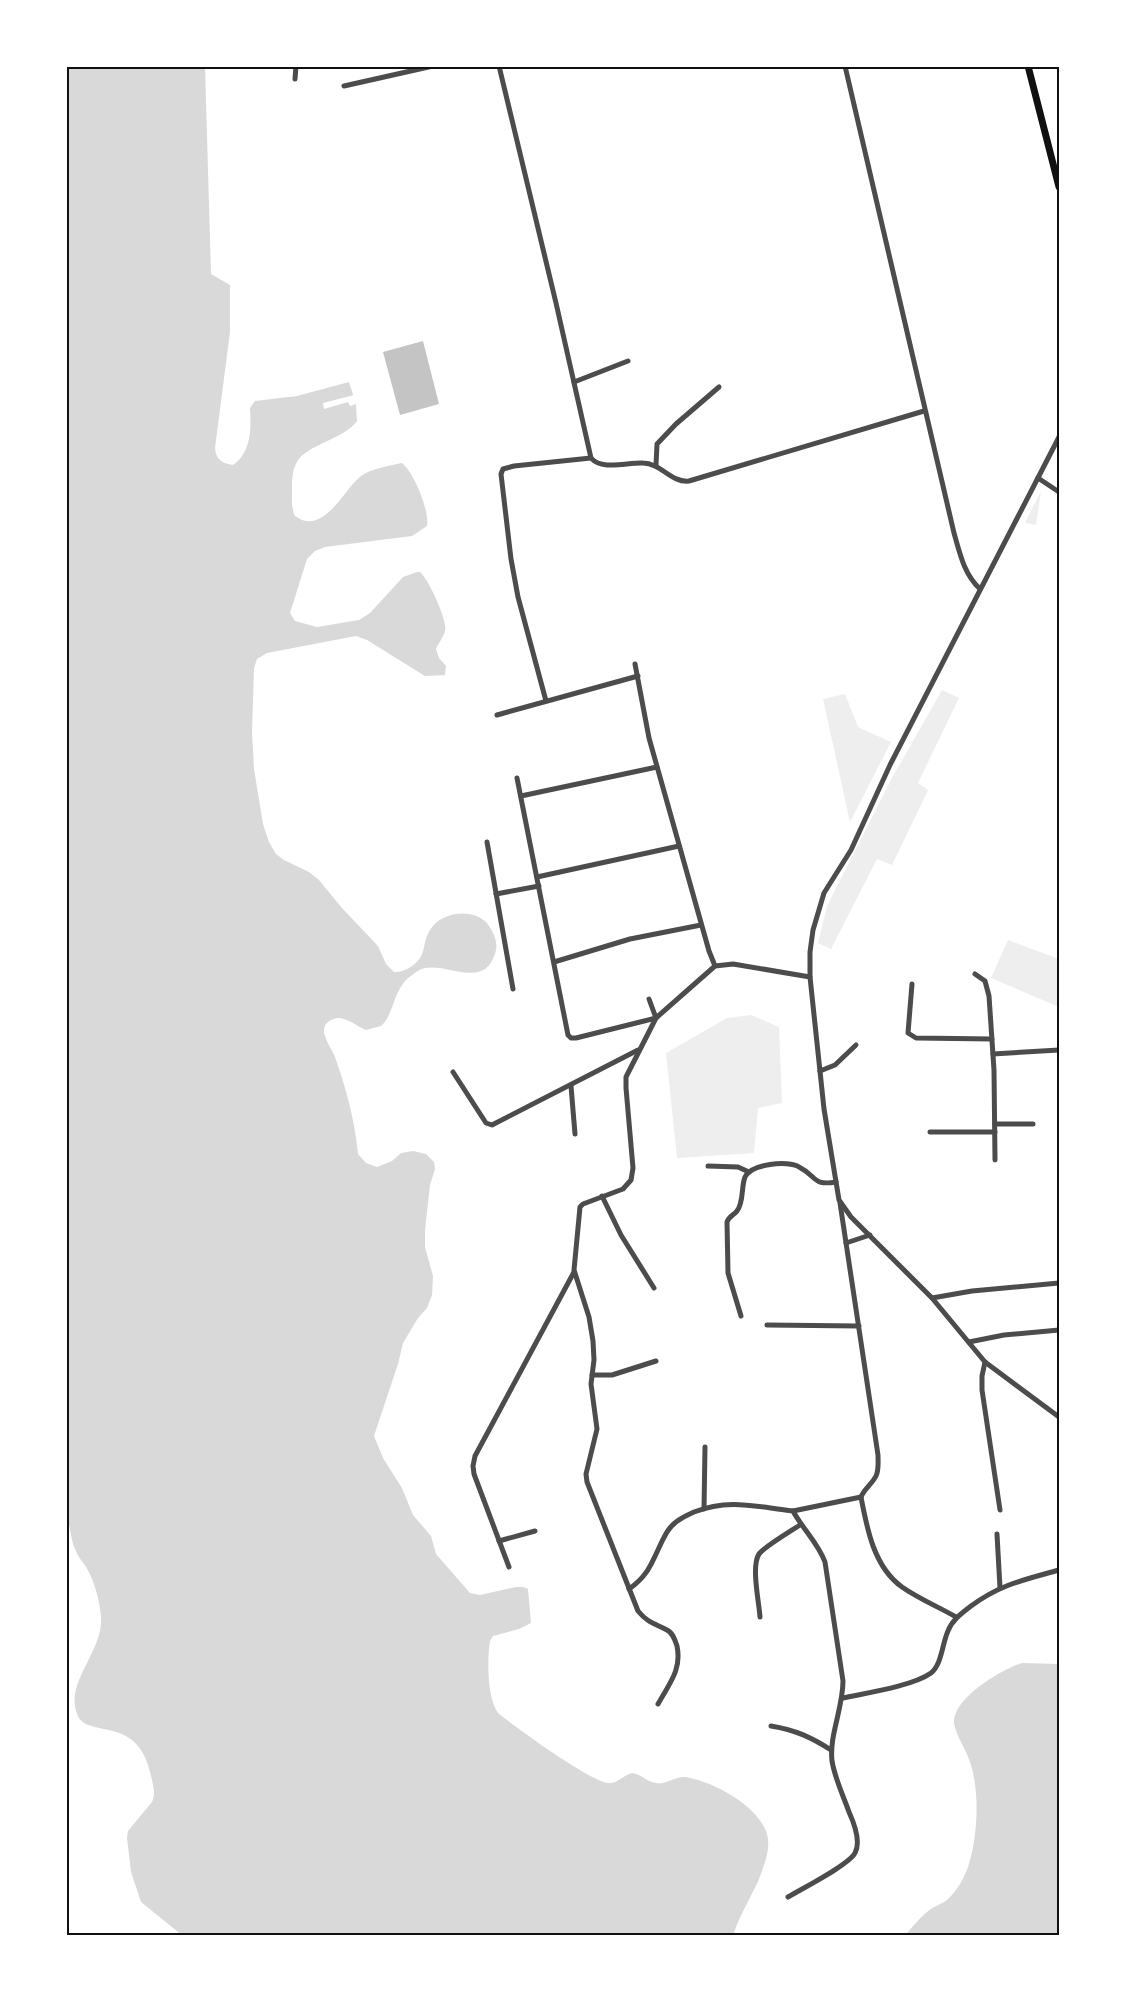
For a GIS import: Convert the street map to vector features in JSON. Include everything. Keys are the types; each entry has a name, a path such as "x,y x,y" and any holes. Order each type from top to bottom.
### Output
{"main road":[{"path":"1028,66 1059,186"}],"street":[{"path":"296,66 296,79"},
{"path":"344,86 433,66"},
{"path":"499,66 591,458 595,462 602,464 644,462 656,465 680,481 689,482 924,411"},
{"path":"845,66 924,411 962,562 969,578 980,588"},
{"path":"574,382 628,361"},
{"path":"656,465 657,444 676,424 718,387"},
{"path":"956,1617 901,1586 886,1570 869,1536 861,1498 863,1492 876,1476 878,1455 820,1071 810,977 810,952 813,930 824,893 851,850 890,765 1059,437"},
{"path":"546,701 518,597 500,474 504,469 514,466 591,458"},
{"path":"1038,478 1059,492"},
{"path":"635,664 647,730 701,925 715,966"},
{"path":"496,715 638,676"},
{"path":"521,796 657,767"},
{"path":"517,778 570,1038 599,1033 656,1018"},
{"path":"486,842 513,989"},
{"path":"537,877 679,846"},
{"path":"496,894 539,886"},
{"path":"554,962 630,940 701,925"},
{"path":"658,1704 680,1660 676,1643 669,1630 645,1620 638,1611 587,1482 586,1474 597,1429 592,1391 594,1341 589,1317 574,1272 574,1248 580,1207 583,1204 623,1188 631,1180 633,1168 626,1077 656,1018 715,966 733,964 810,977"},
{"path":"975,974 985,981 987,986 993,1054 995,1160"},
{"path":"912,984 908,1032 910,1036 916,1038 992,1039"},
{"path":"649,999 656,1018"},
{"path":"820,1071 835,1065 856,1045"},
{"path":"453,1072 486,1123 492,1125 639,1050"},
{"path":"993,1054 1059,1050"},
{"path":"570,1086 575,1134"},
{"path":"995,1124 1033,1124"},
{"path":"930,1132 995,1132"},
{"path":"741,1316 728,1273 727,1222 729,1217 737,1212 745,1176 749,1172 772,1164 784,1163 800,1167 818,1182 825,1184 836,1182"},
{"path":"708,1166 738,1167 749,1172"},
{"path":"602,1196 621,1235 654,1288"},
{"path":"839,1200 851,1217 932,1298 985,1362 1059,1417"},
{"path":"846,1243 870,1235"},
{"path":"509,1567 472,1466 475,1456 574,1272"},
{"path":"932,1298 972,1291 1059,1283"},
{"path":"767,1325 859,1326"},
{"path":"969,1342 1004,1335 1059,1330"},
{"path":"592,1375 612,1375 656,1361"},
{"path":"985,1362 982,1390 1000,1510"},
{"path":"704,1509 705,1447"},
{"path":"629,1589 640,1581 648,1571 668,1531 676,1521 704,1509 725,1504 744,1504 793,1511 861,1498"},
{"path":"788,1897 846,1863 855,1854 858,1844 855,1830 836,1778 831,1750 843,1698 843,1682 825,1562 822,1553 800,1525 793,1511"},
{"path":"760,1617 756,1574 756,1562 759,1553 800,1525"},
{"path":"499,1541 535,1531"},
{"path":"997,1534 1000,1588"},
{"path":"843,1698 921,1679 933,1671 939,1659 948,1630 956,1617 990,1592 1016,1582 1059,1570"},
{"path":"771,1726 792,1729 815,1739 831,1750"}],"shaded area":[{"path":"66,66 205,66 211,274 230,285 230,332 215,448 218,458 223,462 233,465 244,453 249,439 250,408 255,401 297,396 349,382 356,404 357,421 343,433 309,451 295,465 292,483 292,506 295,516 305,521 315,520 324,516 354,482 365,473 402,463 416,483 424,502 427,526 412,536 325,547 315,551 307,559 290,613 295,621 317,627 359,620 370,613 403,577 420,572 433,592 444,619 445,631 436,649 439,658 446,666 445,675 425,676 367,640 356,636 267,653 257,659 254,668 252,732 254,769 263,824 269,842 276,854 309,872 319,880 342,908 378,946 386,964 394,972 406,970 417,962 430,930 441,919 449,916 465,914 480,918 490,928 496,943 496,950 491,962 484,969 476,972 435,967 423,968 415,973 401,987 386,1021 381,1026 366,1030 348,1020 338,1018 328,1022 324,1028 326,1039 335,1057 346,1093 355,1129 358,1154 366,1163 377,1167 392,1161 401,1153 413,1151 426,1154 434,1162 435,1169 430,1185 425,1230 425,1247 433,1276 432,1295 427,1308 418,1318 403,1343 374,1436 383,1458 402,1488 413,1515 431,1536 436,1554 470,1593 480,1595 516,1587 528,1589 531,1623 519,1629 493,1636 490,1641 488,1668 490,1688 494,1706 498,1713 552,1752 599,1780 612,1783 632,1773 656,1783 664,1783 685,1777 723,1790 736,1798 757,1817 768,1839 767,1855 761,1874 733,1936 183,1936 141,1902 131,1872 127,1838 128,1831 152,1802 154,1796 153,1786 145,1757 136,1744 126,1736 114,1731 84,1723 78,1716 75,1704 76,1692 79,1680 96,1643 100,1631 101,1618 94,1586 74,1546 66,1514"},
{"path":"1041,491 1036,525 1025,523"},
{"path":"942,690 959,698 918,783 928,790 892,865 877,859 831,949 818,943 827,906 892,778"},
{"path":"845,694 858,727 891,742 850,822 823,699"},
{"path":"1008,940 1059,959 1059,1007 991,978"},
{"path":"751,1015 779,1027 782,1103 758,1108 754,1153 677,1158 666,1053 727,1018"},
{"path":"1022,1663 1059,1664 1059,1936 905,1936 924,1915 946,1900 960,1884 968,1867 974,1842 976,1828 975,1786 970,1762 955,1728 956,1714 961,1704 980,1686 991,1678"}],"pier":[{"path":"354,395 356,404 350,406 348,402 324,409 323,403"}],"building":[{"path":"423,341 439,404 400,415 383,352"}]}
